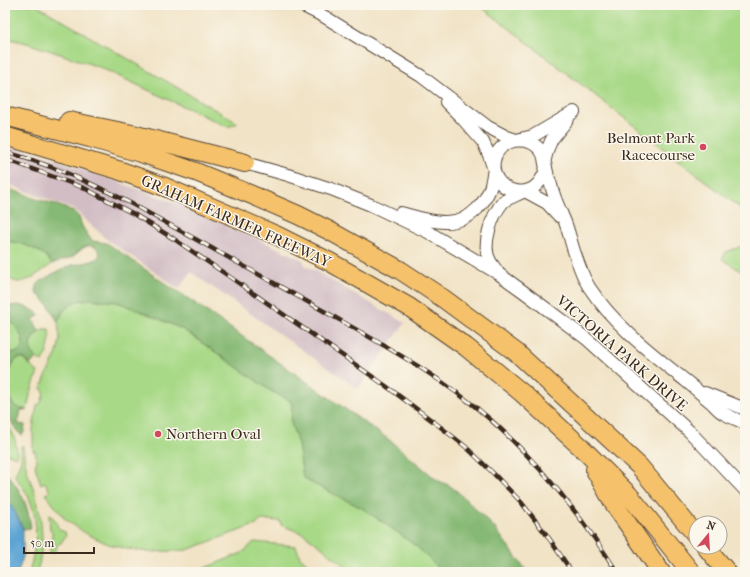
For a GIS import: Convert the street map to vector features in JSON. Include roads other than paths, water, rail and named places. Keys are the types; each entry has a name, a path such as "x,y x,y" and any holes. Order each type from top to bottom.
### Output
{"highway":[{"path":"5,109 132,134 245,163"},
{"name":"GRAHAM FARMER FREEWAY","path":"5,116 90,138 144,154 196,172 298,215 334,233 400,270 444,299 517,353 639,466 688,525"},
{"name":"GRAHAM FARMER FREEWAY","path":"5,136 137,176 165,187 278,236 330,262 409,307 466,347 522,393 581,447 629,494 690,572"},
{"path":"581,447 616,507 661,572"},
{"path":"713,555 727,572"}],"street":[{"path":"301,5 326,17 421,76 488,127 507,137 527,141 535,145 541,151 551,186 575,254 589,286 612,318 722,413 745,423"},
{"path":"421,76 483,142 494,168 496,178 501,184 507,189 524,191 547,203 565,223"},
{"path":"371,205 433,222 457,221 467,218 483,204 489,191 494,168 494,159 502,146 508,142 533,136 574,112 552,139 548,148 544,176 539,183 533,188 504,201 493,218 489,231 487,249 490,261 499,274"},
{"name":"VICTORIA PARK DRIVE","path":"245,163 331,189 371,205 428,232 499,274 588,340 690,432 745,490"},
{"path":"697,390 745,409"}],"water":[{"path":"5,498 13,508 23,529 23,557 18,572 5,572"}],"railway":[{"path":"5,152 69,174 130,203 361,332 451,388 492,421 527,455 560,492 590,531 617,572"},
{"path":"5,159 84,188 132,213 227,275 386,386 466,447 492,472 521,502 546,534 572,572"}],"place":[{"name":"Belmont Park Racecourse","path":"703,147"},
{"name":"Northern Oval","path":"158,434"}]}
